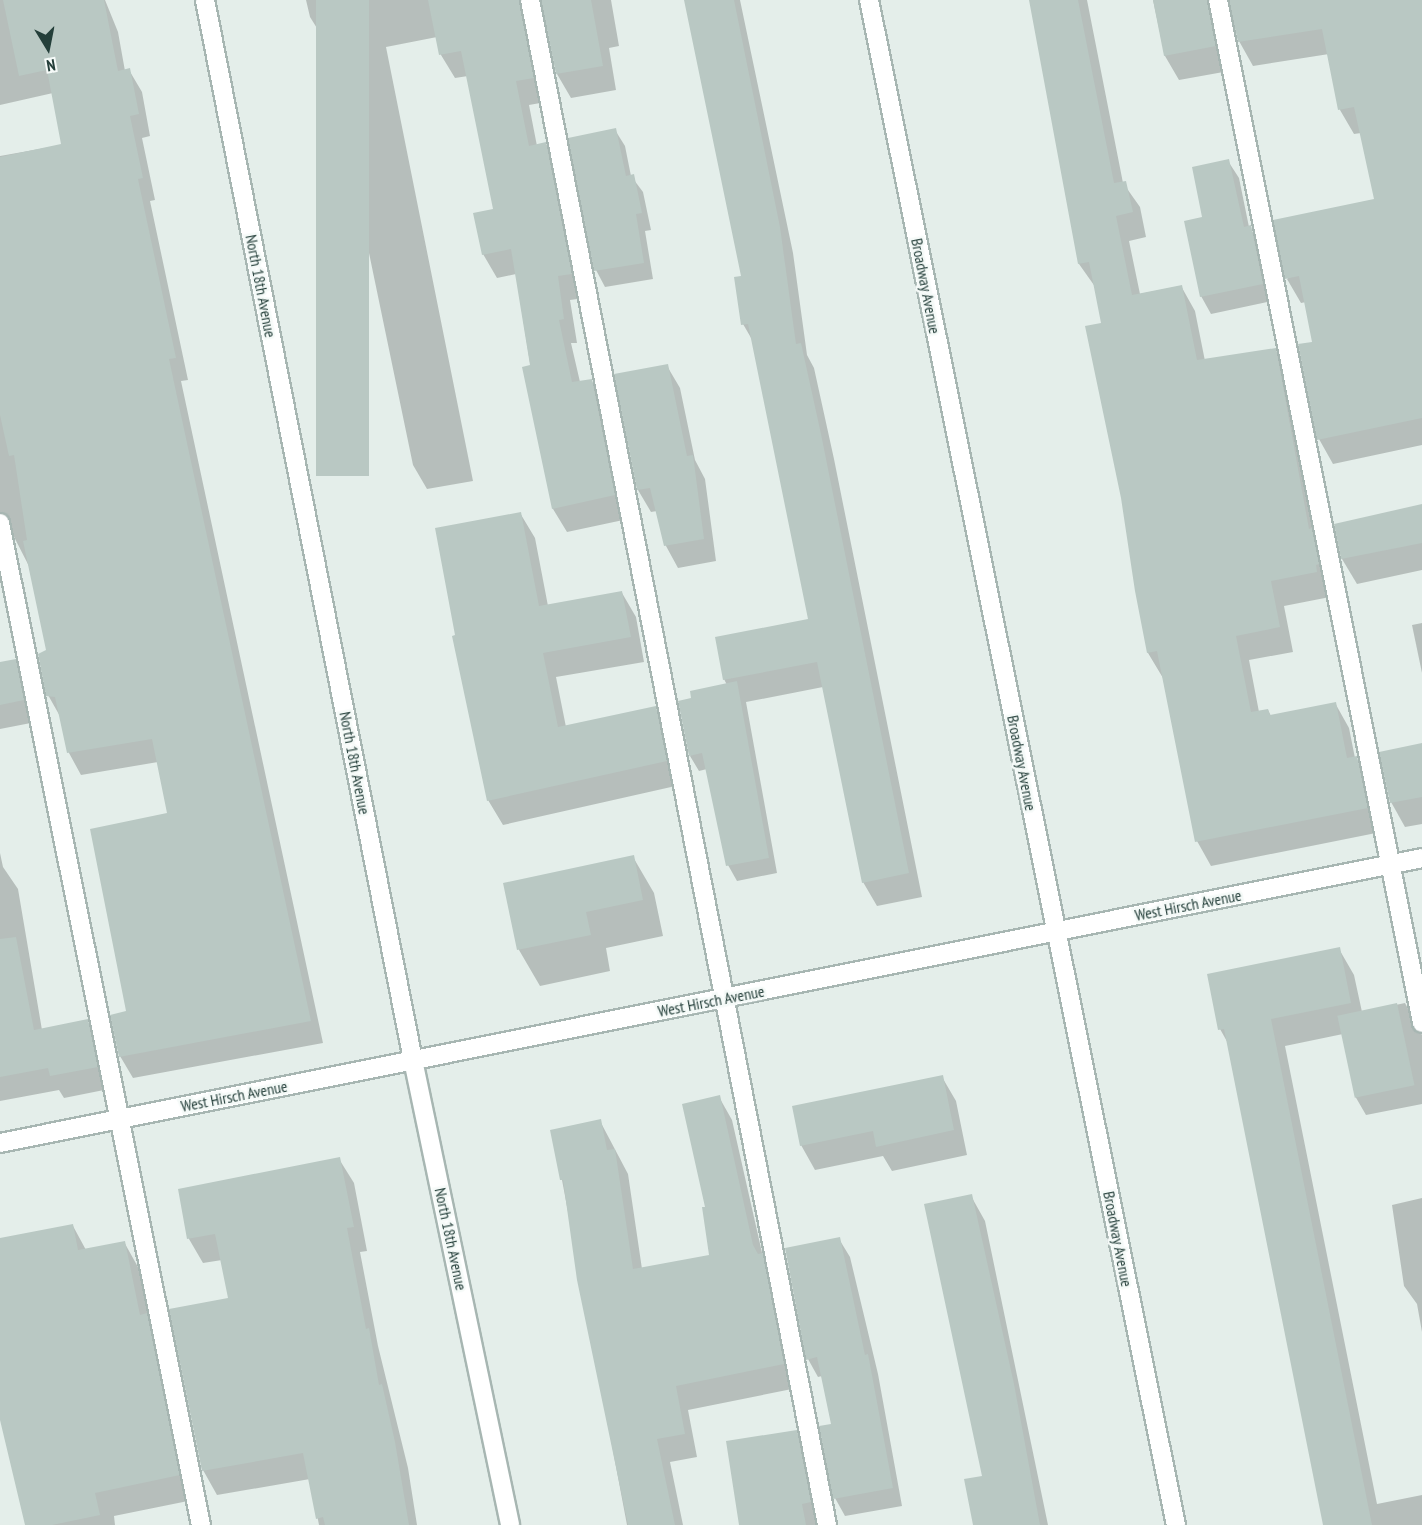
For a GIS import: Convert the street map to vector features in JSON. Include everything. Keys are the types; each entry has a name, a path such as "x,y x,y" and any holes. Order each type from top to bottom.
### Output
{"street":[{"name":"North 18th Avenue","path":"204,0 413,1060 510,1525"},
{"path":"530,0 827,1525"},
{"name":"Broadway Avenue","path":"869,0 1176,1525"},
{"path":"1218,0 1422,1023"},
{"path":"0,523 201,1525"},
{"name":"West Hirsch Avenue","path":"0,1143 1422,858"}],"building":[{"path":"3,0 104,0 118,71 130,68 139,114 130,116 143,178 138,179 176,358 169,359 311,1021 119,1057 110,1015 126,1011 90,829 167,813 152,739 67,753 55,697 46,696 38,654 46,650 23,541 27,540 14,455 9,456 0,415 0,157 61,144 47,70 19,76"},
{"path":"316,0 369,0 369,476 316,476"},
{"path":"428,0 519,0 534,78 516,81 529,146 546,142 572,274 558,276 564,319 559,320 572,382 592,379 615,495 552,509 522,367 530,365 511,249 482,255 473,213 493,209 461,51 439,55"},
{"path":"541,0 591,0 603,66 556,74"},
{"path":"684,0 734,0 780,227 796,344 801,343 821,434 909,873 862,883 817,662 723,680 715,637 808,619 748,324 741,325 734,277 741,276"},
{"path":"1029,0 1078,0 1114,183 1126,181 1133,212 1116,216 1132,295 1182,285 1197,360 1276,348 1309,529 1312,528 1319,564 1316,565 1317,572 1271,581 1280,627 1236,636 1251,712 1268,709 1270,715 1336,702 1347,758 1357,756 1368,808 1195,842 1157,651 1147,653 1121,498 1085,326 1101,323 1089,262 1078,264"},
{"path":"1153,0 1207,0 1216,46 1164,56"},
{"path":"1229,0 1422,0 1422,418 1317,440 1298,344 1312,342 1299,276 1285,279 1273,220 1374,199 1354,107 1338,110 1322,29 1238,42"},
{"path":"616,128 626,176 634,174 642,213 636,214 644,263 594,271 568,138"},
{"path":"1229,159 1244,227 1251,225 1263,284 1200,297 1184,221 1202,217 1192,167"},
{"path":"668,364 687,456 693,455 704,539 664,546 650,488 637,490 614,374"},
{"path":"1422,504 1422,543 1341,559 1334,524"},
{"path":"521,512 539,606 622,591 631,637 543,653 558,727 656,706 667,761 487,801 452,636 455,635 435,528"},
{"path":"16,659 24,700 0,705 0,662"},
{"path":"737,681 769,858 726,866 702,753 689,756 678,701 691,698 690,691"},
{"path":"1422,743 1422,797 1390,803 1379,752"},
{"path":"634,855 643,900 586,912 591,935 517,950 503,883"},
{"path":"16,937 34,1030 88,1019 98,1067 50,1076 48,1068 0,1077 0,939"},
{"path":"1340,947 1351,1003 1271,1019 1372,1525 1323,1525 1224,1029 1218,1030 1207,974"},
{"path":"1397,1003 1414,1085 1355,1098 1337,1016"},
{"path":"943,1075 954,1130 876,1147 873,1131 800,1146 792,1106"},
{"path":"720,1095 753,1245 758,1254 763,1253 784,1364 676,1386 685,1434 657,1439 675,1525 628,1525 577,1280 563,1180 560,1180 550,1130 601,1119 607,1150 615,1149 633,1269 709,1255 702,1207 705,1207 682,1104"},
{"path":"340,1157 354,1227 347,1228 366,1329 369,1328 379,1385 382,1384 395,1442 409,1525 325,1525 323,1517 316,1519 303,1453 202,1471 169,1309 228,1298 215,1234 187,1239 178,1189"},
{"path":"972,1194 1014,1384 1040,1525 973,1525 964,1479 982,1476 924,1204"},
{"path":"73,1224 78,1250 125,1241 140,1315 147,1313 180,1475 95,1493 100,1515 52,1525 25,1525 0,1420 0,1238"},
{"path":"840,1237 865,1355 868,1354 893,1488 833,1499 819,1426 831,1424 817,1357 806,1360 785,1248"},
{"path":"797,1430 811,1502 802,1504 806,1525 739,1525 726,1441"}]}
